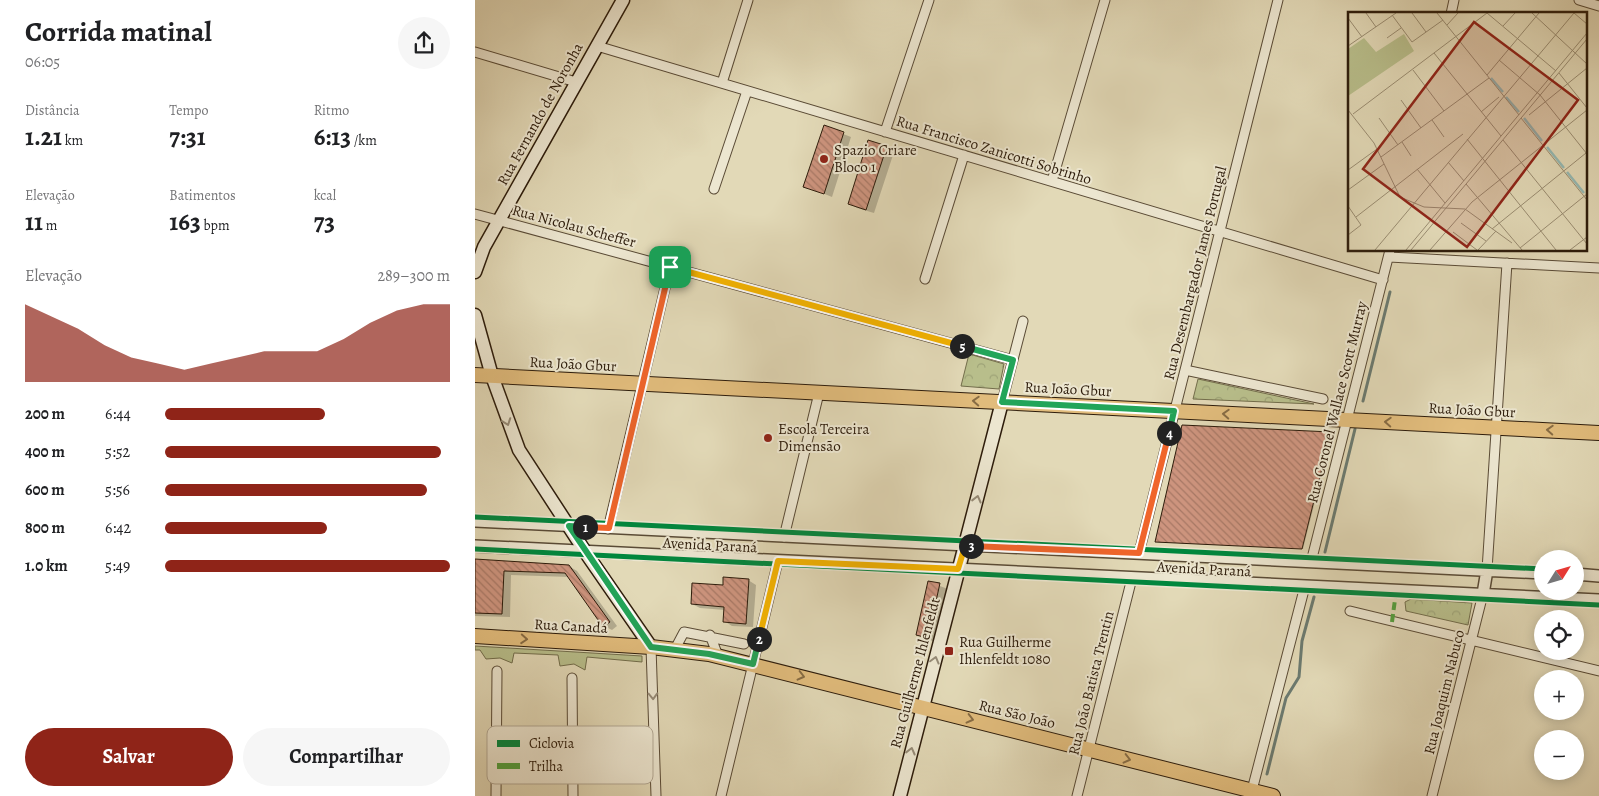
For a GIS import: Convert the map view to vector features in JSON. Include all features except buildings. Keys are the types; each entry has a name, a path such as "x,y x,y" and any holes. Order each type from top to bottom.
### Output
{"main road":[{"name":"Rua Fernando de Noronha","path":"475,272 480,256 499,220 623,0"},
{"path":"475,315 492,376 519,450 581,546 651,647"},
{"name":"Rua João Gbur","path":"475,375 1599,433"},
{"name":"Rua Guilherme Ihlenfeldt","path":"900,796 1002,402"},
{"name":"Rua Canadá","path":"475,636 675,649 753,664"},
{"name":"Rua São João","path":"753,664 1089,749 1252,793 1273,796"}],"street":[{"path":"722,83 748,0"},
{"path":"885,132 929,0"},
{"path":"1052,181 1105,0"},
{"name":"Rua Desembargador James Portugal","path":"1139,553 1278,0"},
{"path":"1579,0 1599,6"},
{"name":"Rua Francisco Zanicotti Sobrinho","path":"597,46 1383,280"},
{"path":"475,52 576,82"},
{"path":"714,189 747,91"},
{"path":"925,279 964,155"},
{"name":"Rua Nicolau Scheffer","path":"475,214 1013,360"},
{"path":"1390,253 1507,263 1599,268"},
{"name":"Rua Coronel Wallace Scott Murray","path":"1311,562 1390,253"},
{"path":"1483,594 1487,570 1507,263"},
{"path":"609,528 670,267"},
{"path":"1002,402 1023,321"},
{"path":"1185,370 1323,399"},
{"path":"784,537 819,393"},
{"name":"Avenida Paraná","path":"475,521 784,537 1132,578 1599,600"},
{"name":"Avenida Paraná","path":"475,546 581,546 778,561 1139,553 1534,573"},
{"path":"721,796 778,561"},
{"path":"1584,575 1599,576"},
{"name":"Rua João Batista Trentin","path":"1077,796 1132,578"},
{"path":"1252,793 1305,586"},
{"name":"Rua Joaquim Nabuco","path":"1432,796 1483,594"},
{"path":"1350,611 1599,671"},
{"path":"675,649 684,632 710,635 744,644"},
{"path":"710,635 718,656"},
{"path":"651,647 656,796"},
{"path":"497,671 497,726"},
{"path":"572,678 572,726"}],"green space":[{"path":"969,354 1004,364 999,389 961,386"},
{"path":"1198,379 1314,404 1193,399"},
{"path":"1411,599 1472,603 1468,625 1406,611 1405,602"},
{"path":"475,646 642,656 642,662 587,657 585,670 574,664 560,666 558,655 514,653 512,663 500,658 486,659 480,650 475,650"}],"waterway":[{"path":"1363,401 1390,292"},
{"path":"1325,552 1355,429"},
{"path":"1267,774 1286,698 1299,677 1302,641 1314,597"}],"marked path":[{"path":"1392,622 1396,592"}],"cycle path":[{"path":"475,517 1534,569"},
{"path":"475,549 1599,605"}],"place":[{"name":"Spazio Criare Bloco 1","path":"824,159"},
{"name":"Escola Terceira Dimensão","path":"768,438"},
{"name":"Rua Guilherme Ihlenfeldt 1080","path":"949,651"}],"route":[{"path":"670,267 1013,360 1002,402 1174,411 1139,553 965,546 958,569 778,561 753,664 691,651 651,647 569,526 609,528 670,267"}]}
